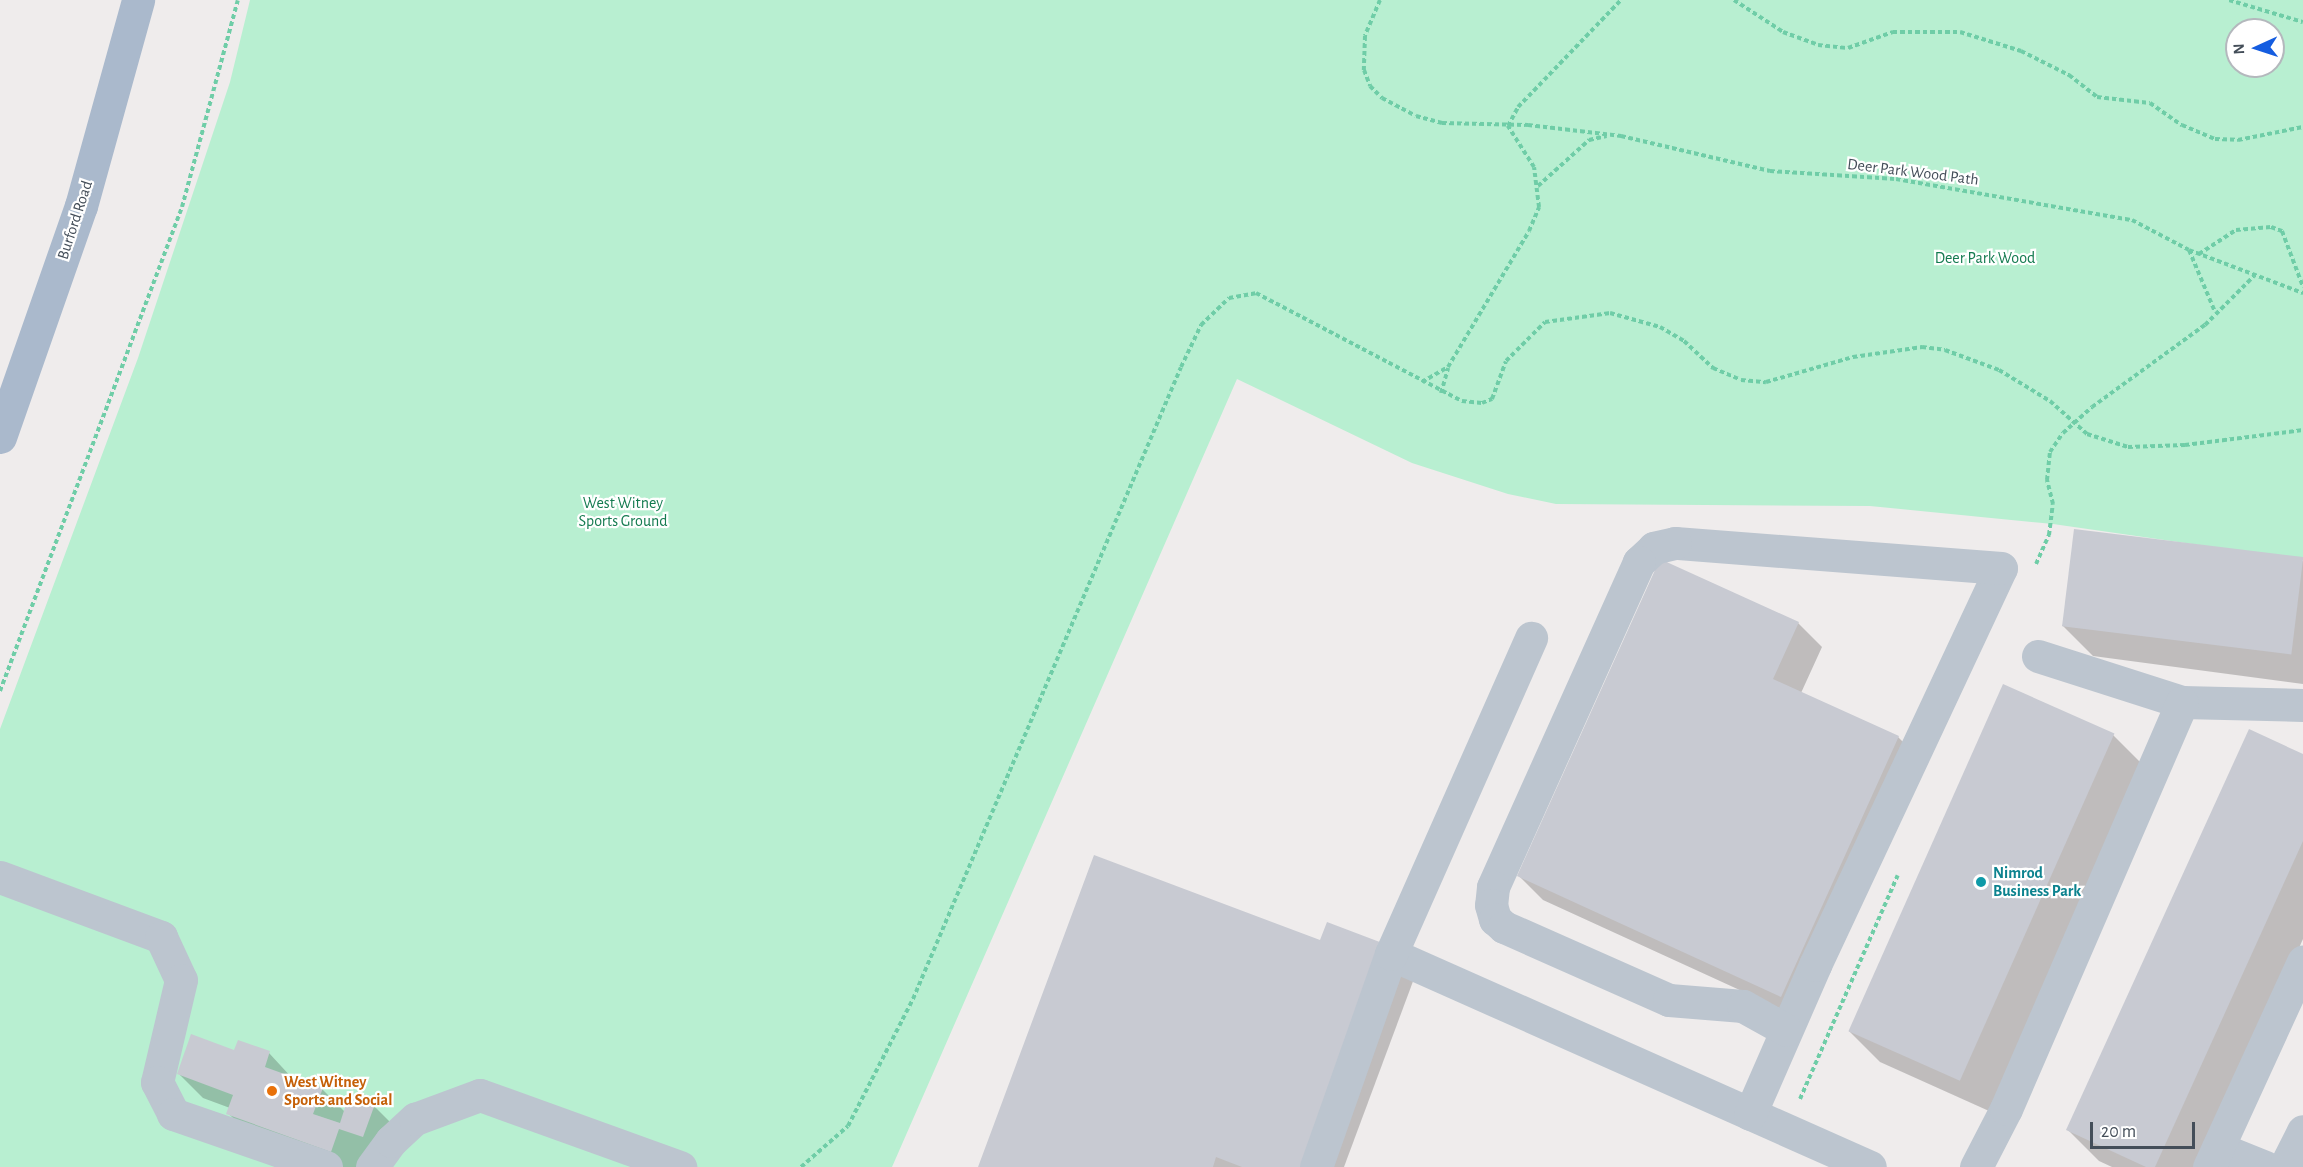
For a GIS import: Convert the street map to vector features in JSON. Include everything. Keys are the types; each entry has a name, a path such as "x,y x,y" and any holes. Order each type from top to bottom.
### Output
{"main road":[{"name":"Burford Road","path":"0,437 81,206 138,0"}],"lane":[{"path":"1750,1114 1820,954 2001,568 1675,543 1654,549 1639,562 1493,887 1491,905 1496,919 1504,927 1669,1000 1743,1006 1786,1030"},
{"path":"1316,1167 1391,954 1531,638"},
{"path":"2038,656 2182,702 2303,705"},
{"path":"1976,1167 2006,1108 2182,702"},
{"path":"0,877 161,937 181,980 157,1082 172,1114 326,1167"},
{"path":"1391,954 1870,1167"},
{"path":"2265,1167 2213,1157 2303,962"},
{"path":"372,1167 391,1141 415,1119 480,1095 680,1167"},
{"path":"2285,1167 2303,1131"}],"path":[{"path":"0,691 182,207 238,0"},
{"path":"1380,0 1365,36 1363,55 1370,86 1382,98 1416,116 1442,123 1508,126"},
{"path":"1508,126 1518,108 1621,0"},
{"path":"1734,0 1783,32 1818,45 1848,48 1893,32 1960,32 2021,51 2069,75 2097,97 2150,103 2182,125 2215,139 2238,140 2303,127"},
{"path":"2229,0 2303,22"},
{"path":"1442,393 1448,367 1529,231 1539,207 1538,186 1530,160 1508,126"},
{"name":"Deer Park Wood Path","path":"1508,126 1611,135 1770,171 1896,179 2132,220 2189,250 2303,293"},
{"path":"1538,186 1588,140 1611,135"},
{"path":"2199,254 2236,230 2271,227 2282,231 2303,287"},
{"path":"2189,250 2215,312"},
{"path":"2047,526 2053,504 2047,480 2050,452 2074,424 2205,325 2215,312 2254,276"},
{"path":"801,1167 848,1126 913,999 1181,367 1201,325 1229,298 1256,293 1442,393 1462,400 1482,403 1492,399 1506,361 1545,322 1610,313 1660,327 1684,341 1713,368 1741,380 1766,382 1853,357 1922,347 1945,350 1999,370 2050,401 2074,424 2106,443 2128,447 2185,445 2303,430"},
{"path":"1422,382 1448,367"}],"green space":[{"name":"West Witney Sports Ground","path":"250,0 2303,0 2303,560 2053,524 1870,506 1556,504 1508,494 1412,463 1237,379 892,1167 0,1167 0,729 138,358 230,82"}],"building":[{"path":"2074,529 2303,557 2291,654 2062,626"},
{"path":"1660,559 1799,622 1773,679 1899,736 1781,997 1517,876"},
{"name":"Nimrod Business Park","path":"2003,684 2114,734 1960,1081 1848,1031"},
{"path":"2249,729 2303,754 2303,841 2155,1167 2146,1167 2066,1130"},
{"path":"1094,855 1320,940 1327,922 1385,944 1302,1167 1242,1167 1216,1157 1213,1167 978,1167"},
{"name":"West Witney Sports and Social","path":"191,1034 234,1050 238,1040 270,1051 265,1067 323,1088 313,1114 340,1123 349,1095 375,1104 363,1137 339,1129 331,1152 226,1114 233,1095 177,1074"}],"place":[{"name":"Nimrod Business Park","path":"1981,882"},
{"name":"West Witney Sports and Social","path":"272,1091"}],"park label":[{"name":"Deer Park Wood","path":"1985,258"}]}
